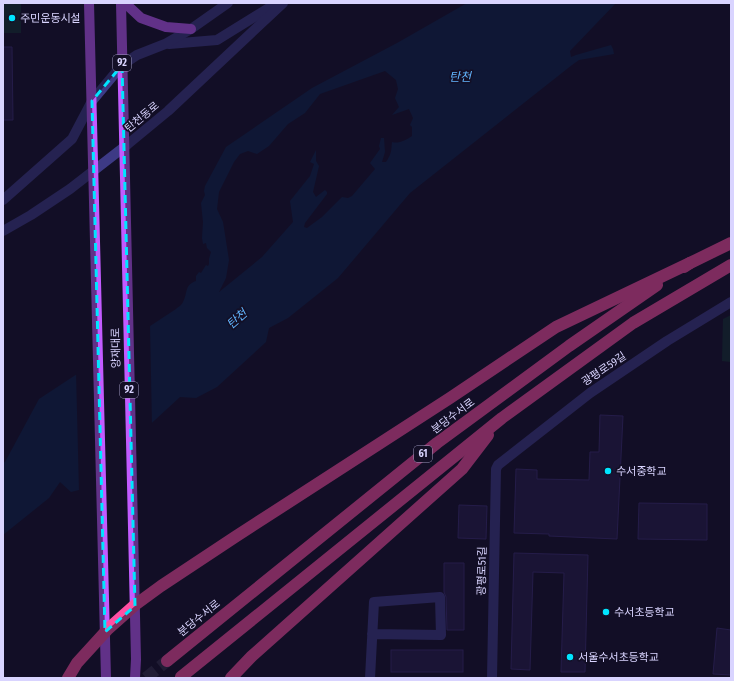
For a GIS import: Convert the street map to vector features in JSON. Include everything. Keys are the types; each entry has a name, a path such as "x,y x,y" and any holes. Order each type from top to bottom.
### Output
{"highway":[{"name":"분당수서로","path":"167,661 437,443 569,346 690,263 731,243"},
{"path":"68,678 77,663 108,628 161,586 450,398 556,327 690,263"},
{"name":"61","path":"181,677 502,418 633,323 731,265"},
{"path":"231,678 252,656 462,469 502,418"}],"main road":[{"name":"양재대로","path":"89,3 106,678"},
{"name":"양재대로","path":"120,3 136,659 135,678"},
{"path":"125,3 141,18 166,27 191,29"}],"street":[{"path":"3,200 72,139 92,101 122,65 137,55 164,44 191,29 228,3"},
{"path":"164,44 217,40 277,3"},
{"name":"탄천동로","path":"3,232 70,190 128,144 168,111 283,3"},
{"name":"광평로59길","path":"498,465 590,393 667,341 731,302"},
{"name":"광평로51길","path":"492,678 496,470 498,465"},
{"path":"370,678 372,634 374,602 440,597 441,636 372,634"}],"highlighted area":[{"path":"122,65 135,606 105,632 92,101"}],"green space":[{"name":"주민운동시설","path":"3,3 21,3 21,33 3,33"},
{"path":"731,315 731,362 722,361 723,319"}],"water":[{"name":"탄천","path":"467,3 616,3 570,51 571,57 611,45 614,54 579,60 572,65 410,193 338,278 288,318 269,328 266,342 217,387 196,398 180,397 79,490 71,492 60,482 49,498 3,535 3,463 5,462 39,399 176,309 185,299 188,287 196,281 196,276 199,272 201,273 206,265 208,266 211,252 207,248 206,243 203,244 201,203 205,195 205,186 226,147 312,88 397,43","holes":["385,71 396,80 398,89 395,98 399,107 392,115 409,109 413,118 410,125 412,127 412,136 400,142 392,142 390,154 386,162 382,162 385,152 384,138 381,138 379,146 380,149 370,163 375,169 352,196 348,198 342,197 322,217 307,228 304,227 305,223 327,194 325,190 316,197 313,192 319,166 316,161 316,150 310,162 314,164 310,176 290,201 293,222 262,257 219,292 226,278 229,260 223,222 217,209 219,192 234,162 240,154 248,151 257,154 269,146 288,124 305,113 320,94"]}],"pier":[{"path":"150,324 152,426 79,492 76,372"}],"building":[{"path":"3,47 12,47 13,120 3,120"},
{"path":"600,415 623,416 617,539 514,533 516,469 537,470 537,479 589,480 590,452 599,452"},
{"path":"639,503 707,504 707,540 638,539"},
{"path":"459,505 487,506 486,539 458,538"},
{"path":"514,553 588,555 585,672 561,672 564,573 533,572 530,670 511,669"},
{"path":"444,563 464,563 464,630 447,630 446,597 444,592"},
{"path":"717,628 731,630 731,675 713,674"},
{"path":"391,650 463,650 463,672 391,672"}],"tunnel":[{"path":"146,678 167,661"}],"place":[{"name":"주민운동시설","path":"12,18"},
{"name":"수서중학교","path":"608,471"},
{"name":"수서초등학교","path":"606,612"},
{"name":"서울수서초등학교","path":"570,657"}]}
